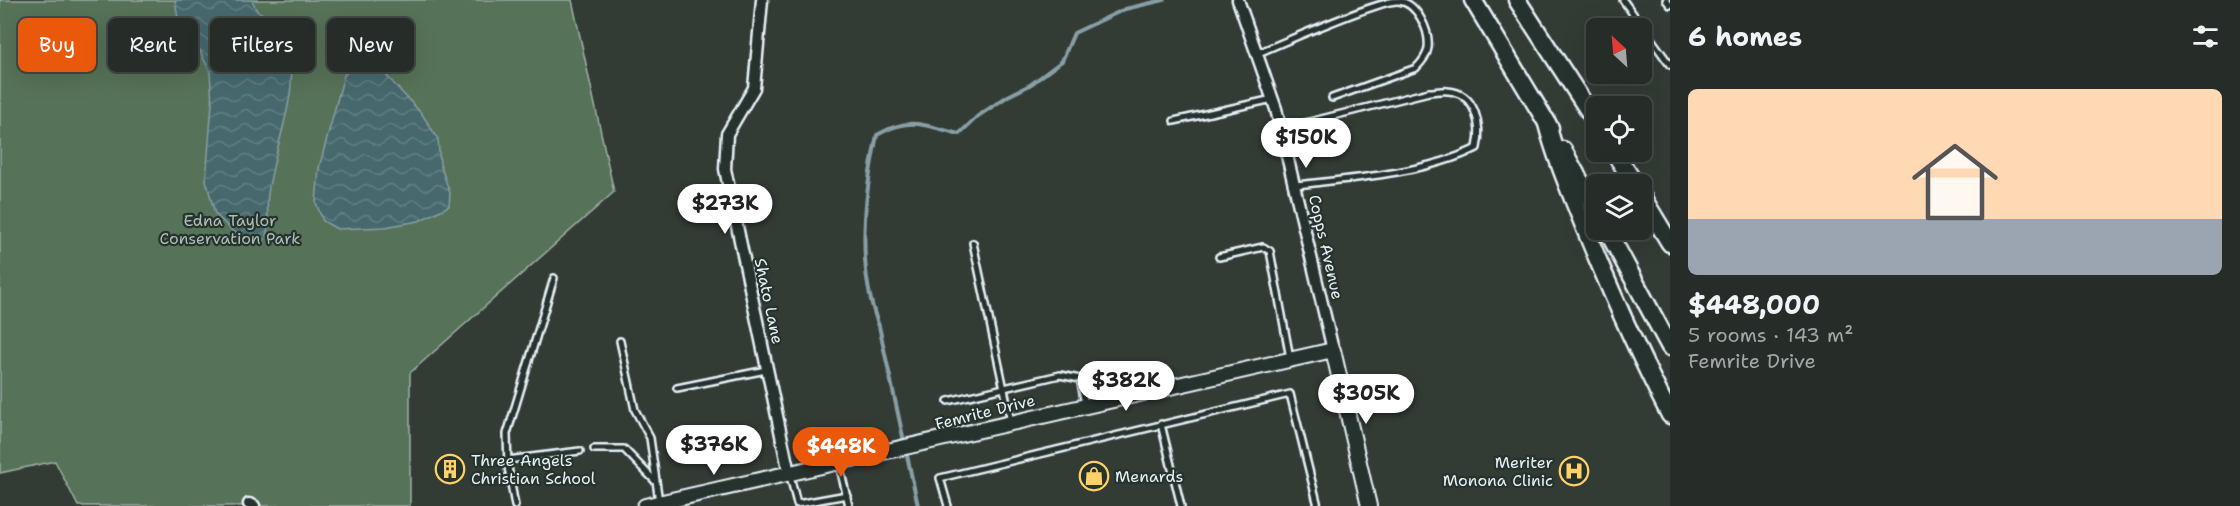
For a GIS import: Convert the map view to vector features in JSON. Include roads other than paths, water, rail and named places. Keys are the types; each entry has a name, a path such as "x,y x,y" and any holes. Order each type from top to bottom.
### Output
{"main road":[{"path":"1473,0 1546,120 1586,192"},
{"path":"1518,0 1586,106"},
{"path":"1546,120 1554,153 1609,286 1670,415"},
{"path":"1652,213 1670,243"},
{"path":"1612,240 1670,347"}],"street":[{"name":"Shato Lane","path":"762,0 754,88 730,127 724,156 789,473"},
{"name":"Copps Avenue","path":"1238,0 1258,53 1281,129 1369,506"},
{"name":"Femrite Drive","path":"652,505 1333,350"}],"lane":[{"path":"1258,53 1396,0 1408,3 1418,14 1428,48 1423,61 1416,68 1332,98"},
{"path":"1623,0 1670,65"},
{"path":"1666,0 1670,5"},
{"path":"1281,129 1429,92 1449,91 1463,97 1475,110 1478,124 1476,148 1453,160 1295,185"},
{"path":"1174,121 1273,99"},
{"path":"973,243 1011,422"},
{"path":"1219,257 1263,247 1270,251 1290,360"},
{"path":"515,506 507,460 507,434 554,278"},
{"path":"620,341 635,410 650,438 657,484 652,505"},
{"path":"948,401 1060,375 1080,379 1129,368 1136,394"},
{"path":"677,388 768,369"},
{"path":"1080,379 1086,405"},
{"path":"948,506 940,478 1290,394 1318,506"},
{"path":"1161,424 1181,506"},
{"path":"594,448 624,450 657,484"},
{"path":"507,460 580,451"},
{"path":"839,462 849,506"},
{"path":"789,473 797,504 846,495"}],"water":[{"path":"175,0 252,0 257,11 270,18 210,18 210,72 198,47 198,18 178,18"},
{"path":"210,72 291,72 287,111 268,194 268,229 263,244 234,232 215,214 206,180 212,103"},
{"path":"348,72 383,72 422,114 438,139 440,164 450,193 449,206 419,221 385,227 337,229 323,221 316,203 319,168 344,75"}],"waterway":[{"path":"918,506 867,280 864,231 877,135 908,124 926,125 959,134 978,116 1008,96 1030,85 1062,61 1074,33 1125,9 1164,0"}],"place":[{"name":"Three Angels Christian School","path":"450,469"},
{"name":"Meriter Monona Clinic","path":"1574,471"},
{"name":"Menards","path":"1094,476"}],"park label":[{"name":"Edna Taylor Conservation Park","path":"230,229"}]}
